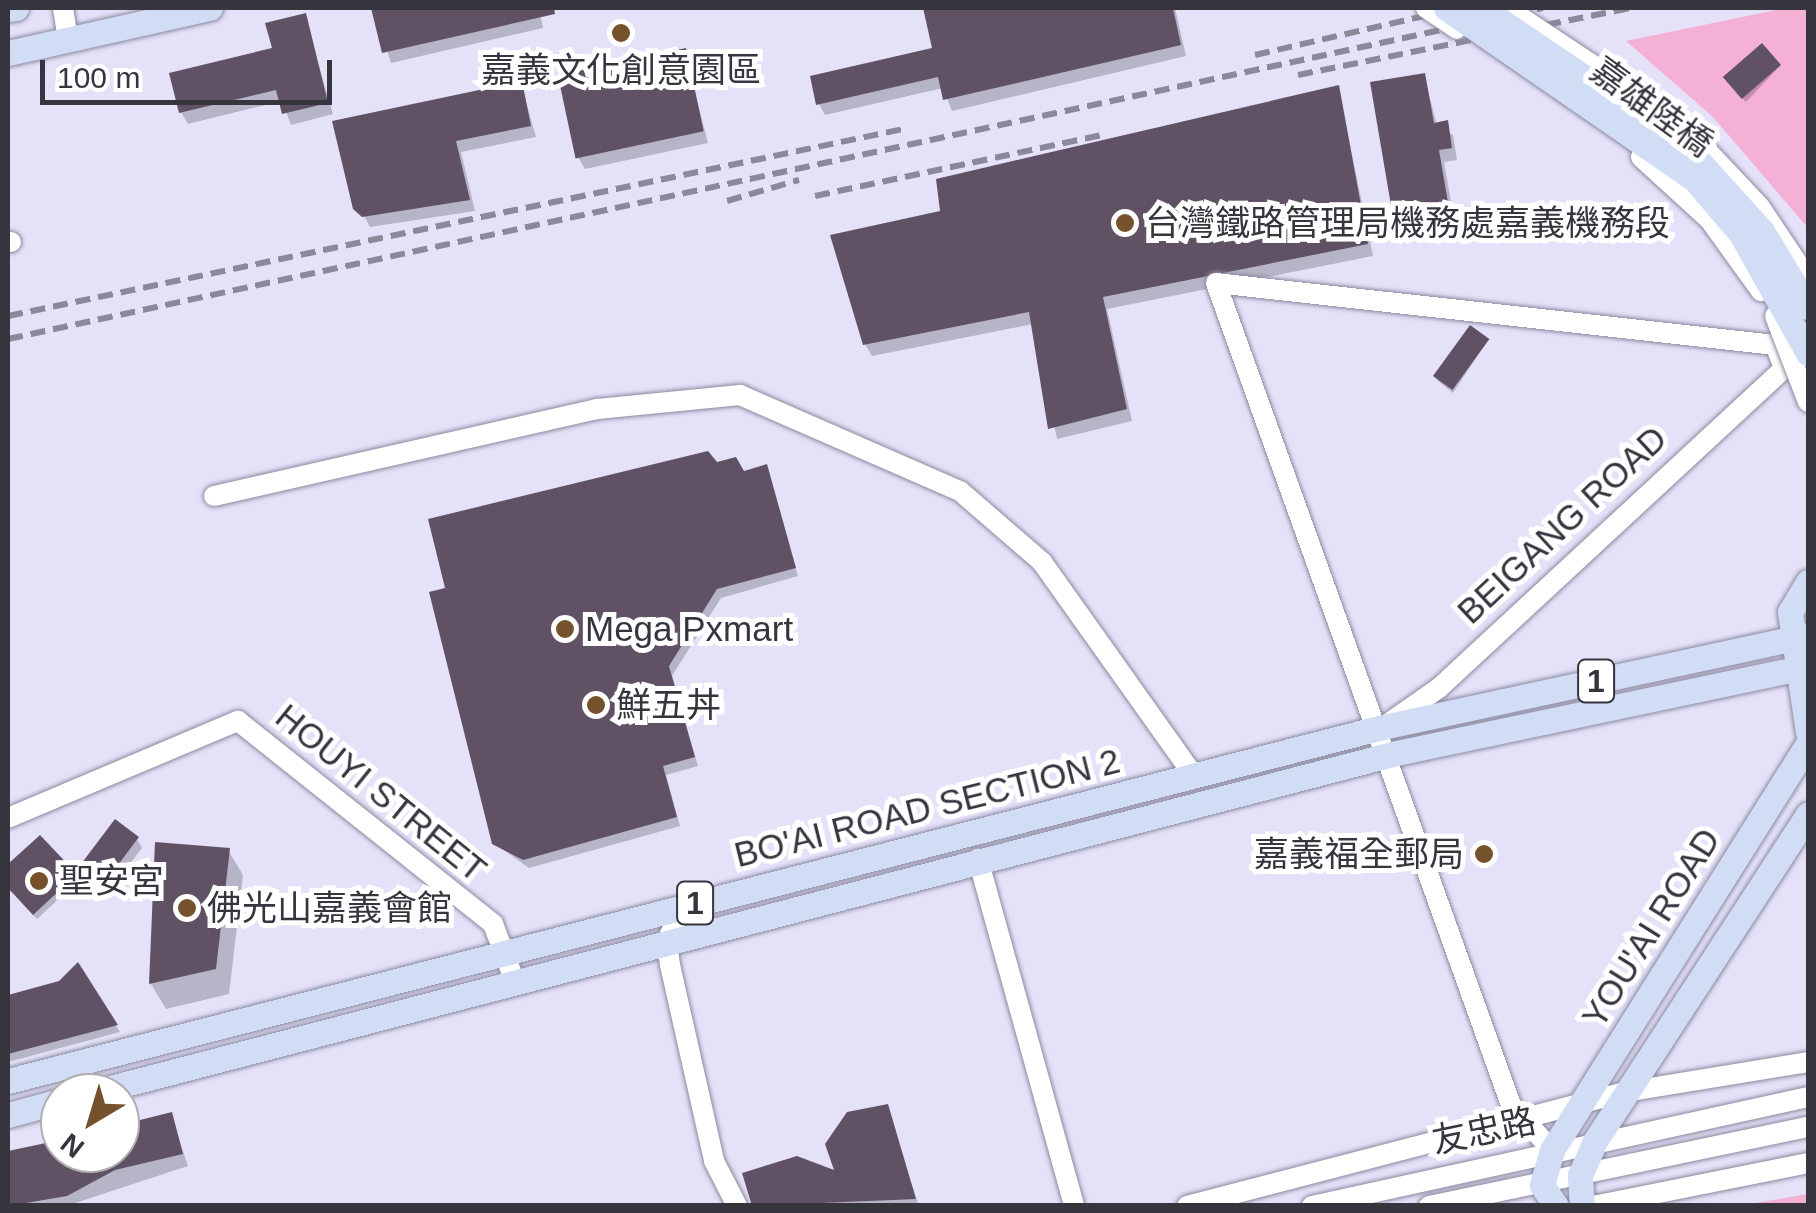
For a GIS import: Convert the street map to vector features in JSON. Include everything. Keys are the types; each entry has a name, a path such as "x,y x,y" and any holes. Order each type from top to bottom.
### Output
{"main road":[{"path":"8,10 16,8"},
{"path":"8,53 210,8"},
{"name":"嘉雄陸橋","path":"1446,8 1695,180 1750,248 1808,352"},
{"path":"1482,8 1684,145 1762,231 1808,307"},
{"path":"1808,582 1790,612 1800,637 1808,732"},
{"name":"BO'AI ROAD SECTION 2","path":"8,1081 1383,727 1800,637"},
{"name":"BO'AI ROAD SECTION 2","path":"140,1080 514,979 1392,754 1803,667"},
{"name":"YOU'AI ROAD","path":"1552,1150 1586,1102 1808,743"},
{"name":"YOU'AI ROAD","path":"1596,1142 1808,814"},
{"path":"8,1115 40,1106"},
{"path":"1582,1206 1580,1174 1596,1142"},
{"path":"1542,1199 1552,1150"}],"street":[{"path":"64,8 68,38"},
{"path":"1426,8 1686,194 1762,294 1808,402"},
{"path":"1507,8 1683,125 1760,207 1808,279"},
{"name":"BEIGANG ROAD","path":"1216,283 1775,345 1784,368 1439,688 1383,727 1216,283"},
{"path":"214,496 597,409 740,394 960,492 1042,562 1194,776"},
{"name":"HOUYI STREET","path":"8,818 238,721 493,924 507,952 514,979"},
{"path":"1383,727 1518,1120 1552,1150"},
{"path":"978,859 1074,1206"},
{"path":"683,906 667,941 714,1161 737,1206"},
{"path":"1187,1206 1626,1092 1808,1062"},
{"name":"友忠路","path":"1312,1206 1552,1150 1808,1097"},
{"name":"友忠路","path":"1429,1206 1542,1199 1580,1174 1808,1127"},
{"path":"1593,1206 1808,1163"}],"shaded area":[{"path":"1786,8 1808,8 1808,228 1713,117 1626,41"},
{"path":"1808,1194 1808,1205 1744,1205"}],"building":[{"path":"371,8 554,8 555,14 382,53"},
{"path":"923,8 1173,8 1181,45 943,100 938,77 816,105 810,76 932,48"},
{"path":"306,13 328,103 282,114 276,90 179,113 169,73 272,48 265,23"},
{"path":"1762,43 1781,65 1742,99 1723,77"},
{"path":"686,48 704,131 576,158 558,75"},
{"path":"1425,73 1434,123 1448,120 1452,148 1439,150 1451,220 1395,229 1370,82"},
{"path":"522,81 531,126 456,141 470,200 362,217 353,209 332,121"},
{"name":"台灣鐵路管理局機務處嘉義機務段","path":"1339,85 1368,244 1103,297 1127,409 1048,429 1029,312 863,345 830,235 940,211 936,179"},
{"path":"1470,325 1489,339 1452,390 1433,376"},
{"name":"Mega Pxmart","path":"708,451 717,462 736,457 744,471 767,464 796,568 717,589 669,666 695,757 663,766 677,817 523,860 492,844 429,592 445,588 428,519"},
{"path":"115,819 139,837 107,879 83,861"},
{"name":"聖安宮","path":"40,835 77,874 33,915 8,888 8,864"},
{"name":"佛光山嘉義會館","path":"155,842 230,848 216,969 149,984"},
{"path":"78,962 118,1025 8,1054 8,995 59,981"},
{"path":"888,1104 916,1199 752,1206 742,1173 797,1156 834,1170 825,1144 847,1112"},
{"path":"172,1112 183,1154 140,1164 140,1120"},
{"path":"40,1144 40,1173 109,1173 67,1196 8,1206 8,1151"}],"railway":[{"path":"1255,55 1459,8"},
{"path":"8,339 1543,8"},
{"path":"1298,75 1631,8"},
{"path":"8,316 908,128"},
{"path":"815,196 1106,134"},
{"path":"727,201 799,180"}],"place":[{"name":"嘉義文化創意園區","path":"621,33"},
{"name":"台灣鐵路管理局機務處嘉義機務段","path":"1125,223"},
{"name":"Mega Pxmart","path":"565,629"},
{"name":"鮮五丼","path":"596,705"},
{"name":"嘉義福全郵局","path":"1484,854"},
{"name":"聖安宮","path":"39,881"},
{"name":"佛光山嘉義會館","path":"187,908"}]}
